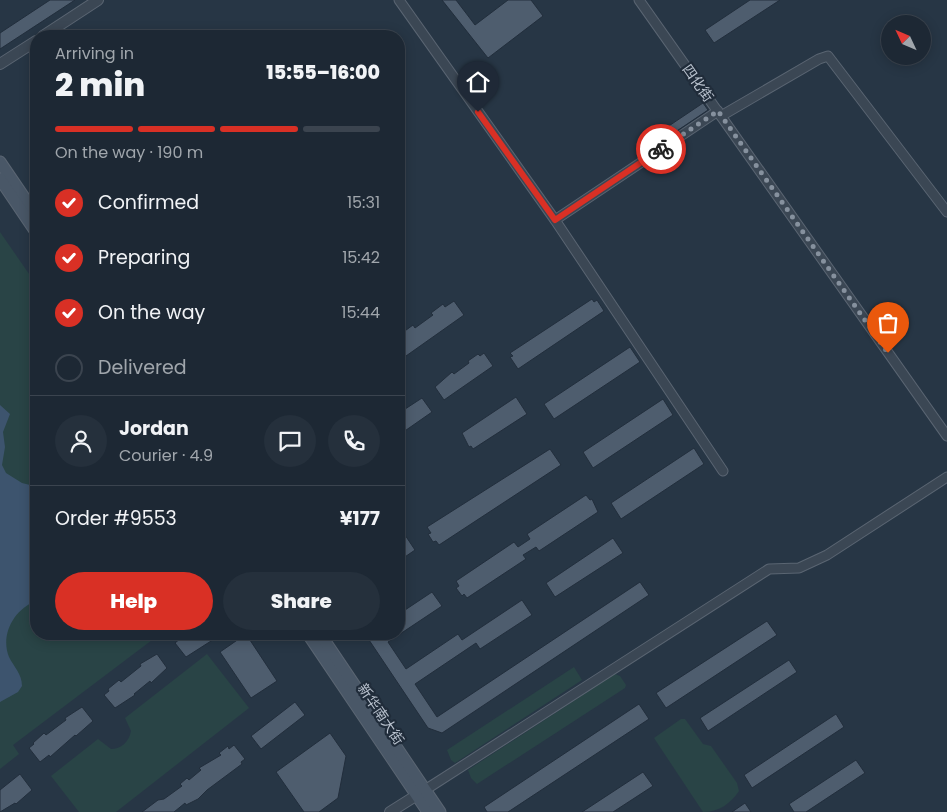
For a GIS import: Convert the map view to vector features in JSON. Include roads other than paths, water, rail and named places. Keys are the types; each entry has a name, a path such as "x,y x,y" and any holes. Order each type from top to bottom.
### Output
{"main road":[{"path":"0,162 30,206"},
{"path":"0,179 30,223"},
{"name":"新华南大街","path":"312,640 421,792 440,812"},
{"name":"新华南大街","path":"324,640 421,792 428,812"}],"street":[{"path":"52,30 98,0"},
{"path":"399,0 555,220 723,471"},
{"name":"四化街","path":"639,0 947,436"},
{"path":"0,64 30,44"},
{"path":"555,220 720,114 818,59 828,56 947,212"},
{"path":"390,812 769,569 799,568 826,556 947,477"}],"water":[{"path":"0,405 10,414 3,432 5,447 2,465 6,473 22,483 30,485 30,604 15,616 6,640 9,657 19,674 22,686 18,692 0,702"}]}
